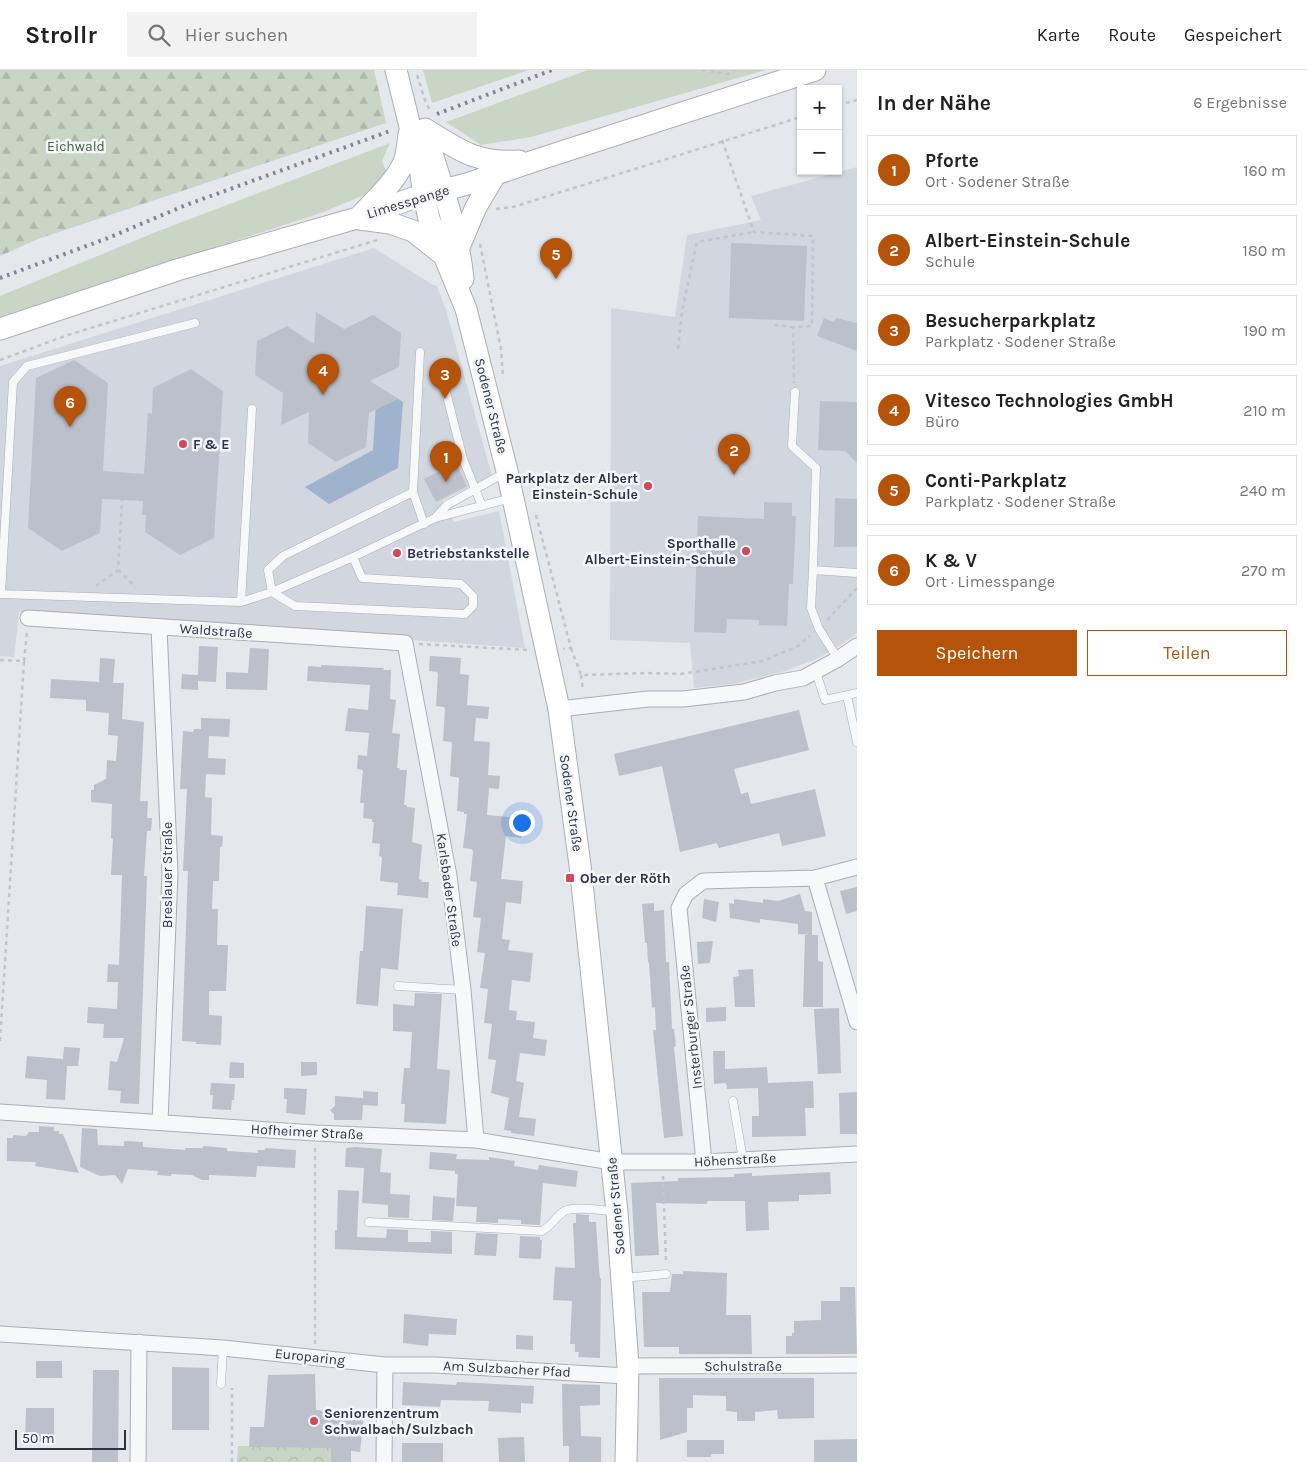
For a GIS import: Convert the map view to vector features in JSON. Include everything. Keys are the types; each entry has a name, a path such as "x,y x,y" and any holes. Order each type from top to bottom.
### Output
{"street":[{"name":"Sodener Straße","path":"397,70 417,129 420,167 433,194 429,219 453,252 507,471 559,709 580,865 617,1212 628,1371 626,1462"},
{"name":"Limesspange","path":"0,329 177,270 357,218 413,198 433,194 495,175 534,160 815,70"},
{"path":"357,218 384,190 400,169 417,129 461,152 482,160 505,162 534,160"},
{"path":"357,218 390,223 413,231 453,252 495,175"},
{"name":"Waldstraße","path":"28,618 405,643"},
{"name":"Breslauer Straße","path":"159,628 170,873 160,1122"},
{"name":"Karlsbader Straße","path":"405,643 449,876 476,1140"},
{"path":"559,709 648,699 683,699 744,692 774,683 804,678 857,646"},
{"path":"857,867 815,878 857,1022"},
{"name":"Insterburger Straße","path":"704,1162 679,908 686,894 703,882 815,878"},
{"name":"Hofheimer Straße","path":"0,1112 315,1133 476,1140 612,1162"},
{"name":"Höhenstraße","path":"612,1162 704,1162 857,1154"},
{"name":"Europaring","path":"0,1334 223,1348 386,1365"},
{"path":"138,1462 139,1342"},
{"path":"384,1462 386,1365"},
{"name":"Am Sulzbacher Pfad","path":"386,1365 628,1371"},
{"name":"Schulstraße","path":"628,1371 857,1365"}],"lane":[{"path":"194,323 27,366 13,382 1,594 241,602 272,592 353,557 435,518 513,498"},
{"path":"420,352 413,492 424,524"},
{"path":"445,388 463,459 482,506"},
{"path":"795,392 792,446 816,468 811,608 819,629 838,659"},
{"path":"241,602 252,409"},
{"path":"435,518 444,507 507,471"},
{"path":"353,557 362,578 461,584 473,596 473,606 465,614 295,606 272,592 268,570 283,556 413,492"},
{"path":"813,570 857,573"},
{"path":"816,672 824,700 857,693"},
{"path":"847,696 857,742"},
{"path":"398,986 462,990"},
{"path":"733,1101 743,1160"},
{"path":"369,1222 542,1231 549,1228 563,1213 571,1209 617,1212"},
{"path":"622,1278 666,1274"},
{"path":"221,1384 223,1348"}],"path":[{"path":"702,70 728,74 736,70"},
{"path":"842,104 857,100"},
{"path":"476,207 488,210 513,207 722,140 797,118"},
{"path":"722,140 754,232"},
{"path":"678,349 682,311 697,242 754,232 813,236 812,326 774,325"},
{"path":"0,360 68,336 382,238"},
{"path":"480,243 501,349 503,379"},
{"path":"794,326 795,392"},
{"path":"118,570 122,500"},
{"path":"536,513 571,648 581,676 647,673 681,674 763,662 798,646 819,629 857,588"},
{"path":"80,597 118,570"},
{"path":"118,570 150,599"},
{"path":"0,1041 28,618"},
{"path":"405,643 547,651 571,648"},
{"path":"0,660 24,661"},
{"path":"315,1133 315,1358"},
{"path":"662,1162 666,1274"},
{"path":"232,1386 232,1462"}],"shaded area":[{"path":"857,167 857,633 832,651 785,671 733,684 694,688 690,643 610,640 611,308 675,317 687,235 761,220 751,196 828,175 842,175 842,171"},
{"path":"374,248 437,286 446,310 492,476 443,500 454,522 499,511 525,648 19,612 14,657 0,656 0,366"}],"green space":[{"name":"Eichwald","path":"0,70 374,70 386,123 38,239 0,256"},
{"path":"423,70 529,70 432,103"},
{"path":"588,70 766,70 531,137 481,145 446,122"},
{"path":"390,143 382,161 387,173 374,191 321,213 0,317 0,296 161,230"},
{"path":"331,1443 331,1462 237,1462 238,1446 322,1447"}],"water":[{"path":"377,386 403,402 398,468 329,504 305,487 373,450"}],"building":[{"path":"731,243 807,246 804,321 729,318"},
{"path":"316,312 344,329 373,315 401,333 399,367 370,381 398,399 369,413 366,447 336,462 308,443 309,412 281,425 283,393 255,375 257,341 287,326 314,344"},
{"path":"824,318 834,322 836,318 857,323 857,351 817,336"},
{"path":"74,360 108,383 103,471 144,474 148,413 152,414 153,388 191,369 223,391 214,538 180,555 145,532 146,515 142,515 143,501 102,499 100,533 62,551 28,528 36,378"},
{"path":"820,401 857,402 857,463 845,451 818,450"},
{"path":"456,463 467,486 436,502 424,479"},
{"path":"835,498 857,499 857,547 834,547"},
{"name":"Sporthalle Albert-Einstein-Schule","path":"764,502 792,503 792,516 796,516 793,584 789,584 787,626 759,625 759,620 727,619 726,633 694,632 698,516 764,519"},
{"path":"199,646 218,647 216,682 198,681 198,690 181,689 182,674 198,675"},
{"path":"250,648 269,649 267,690 226,689 226,672 248,673"},
{"path":"430,656 461,658 460,674 469,675 467,705 489,707 488,719 476,718 474,741 490,742 488,775 500,776 499,789 489,788 487,815 523,818 521,838 506,836 501,879 523,881 521,904 506,902 502,939 510,940 508,950 533,953 530,982 512,980 509,1010 517,1011 516,1020 535,1022 533,1038 547,1040 545,1056 520,1053 516,1081 524,1083 519,1117 536,1119 534,1136 511,1133 511,1131 504,1130 509,1098 491,1093 496,1060 488,1059 492,1024 484,1023 488,989 480,988 485,953 477,952 481,918 473,917 477,882 470,881 473,851 463,848 467,814 457,811 459,778 450,776 452,744 451,742 443,741 445,709 444,707 436,706 438,674 437,672 429,671"},
{"path":"100,658 115,659 113,683 124,683 122,719 144,722 140,801 148,801 147,818 152,818 151,831 147,831 144,876 147,876 139,1104 120,1103 121,1091 108,1090 110,1061 117,1062 124,1038 103,1038 104,1024 87,1023 88,1007 117,1009 118,982 107,982 108,964 119,965 122,875 111,875 112,804 91,802 91,790 94,790 94,785 106,779 107,760 116,761 118,736 108,735 109,713 86,711 86,700 50,698 51,679 99,682"},
{"path":"321,665 391,670 390,699 396,700 392,733 400,734 397,768 400,768 399,770 407,770 404,805 415,808 412,842 422,845 419,879 422,880 421,882 429,882 428,898 397,895 398,883 380,881 382,857 379,856 380,844 372,843 374,822 372,822 372,819 363,818 364,803 360,803 363,770 357,769 358,755 367,756 369,733 345,731 348,708 368,710 370,685 307,681 308,666 321,667"},
{"path":"799,710 809,750 734,769 741,794 748,792 751,804 815,789 826,836 782,846 779,833 719,848 717,843 680,852 662,766 619,776 614,754"},
{"path":"201,718 230,719 229,737 209,736 208,758 226,759 225,775 206,774 205,797 212,798 211,835 223,836 222,847 220,847 219,881 213,881 212,909 218,909 217,945 228,945 226,991 209,991 209,1015 222,1016 221,1045 196,1044 196,1042 182,1041 188,871 183,871 187,789 180,789 183,731 193,732 194,729 201,729"},
{"path":"857,887 857,911 846,914 840,891"},
{"path":"800,894 805,911 812,912 812,935 818,935 818,961 823,962 823,1007 803,1007 805,935 811,935 798,934 798,924 760,919 760,923 730,918 729,903 734,904 734,899 763,903 763,899 778,901"},
{"path":"704,899 719,902 716,922 702,918"},
{"path":"654,903 654,911 664,910 666,962 669,962 672,1029 674,1029 676,1046 674,1047 683,1136 664,1138 653,1030 656,1030 655,1007 652,1008 642,904"},
{"path":"366,906 403,909 398,970 381,968 378,1006 356,1004 360,951 363,951"},
{"path":"713,941 710,963 698,964 697,942"},
{"path":"753,969 755,1007 735,1007 733,977 739,976 738,970"},
{"path":"415,993 442,994 437,1069 450,1070 446,1124 404,1122 405,1104 401,1104 404,1068 410,1068 412,1032 393,1031 393,1004 414,1006"},
{"path":"726,1007 726,1021 706,1022 706,1008"},
{"path":"839,1008 841,1073 818,1074 814,1009"},
{"path":"64,1047 80,1048 78,1066 67,1066 65,1100 46,1099 47,1080 25,1078 27,1056 63,1059"},
{"path":"713,1051 725,1051 725,1069 767,1067 768,1083 813,1081 814,1108 805,1108 806,1136 752,1137 752,1116 759,1116 758,1088 727,1089 726,1083 714,1084"},
{"path":"230,1062 244,1063 244,1078 229,1078"},
{"path":"301,1062 317,1062 317,1075 301,1076"},
{"path":"211,1083 235,1084 231,1110 212,1109 213,1095 210,1095"},
{"path":"284,1088 307,1089 305,1115 286,1113 287,1099 284,1099"},
{"path":"363,1091 378,1092 378,1106 363,1105 362,1120 334,1120 334,1114 330,1110 335,1106 335,1096 363,1098"},
{"path":"857,1092 857,1134 840,1134 839,1093"},
{"path":"39,1126 54,1127 54,1131 59,1131 59,1134 63,1134 79,1173 35,1166 36,1162 7,1161 7,1138 13,1138 13,1135 26,1136 29,1132 39,1132"},
{"path":"82,1128 97,1129 98,1145 124,1146 124,1141 143,1142 143,1147 185,1150 185,1148 203,1148 203,1146 227,1148 227,1151 258,1153 258,1150 265,1150 265,1148 296,1150 295,1168 257,1166 256,1177 209,1175 209,1180 202,1180 192,1175 157,1175 158,1171 128,1169 122,1184 115,1175 100,1176 80,1167"},
{"path":"346,1148 382,1149 380,1172 391,1173 390,1194 410,1195 409,1218 388,1217 388,1205 362,1203 364,1168 345,1167"},
{"path":"430,1152 457,1154 456,1159 489,1160 489,1157 515,1161 514,1166 538,1170 539,1165 578,1171 576,1187 543,1183 540,1225 521,1224 521,1220 498,1219 498,1223 476,1222 477,1207 456,1206 458,1174 455,1174 455,1171 429,1169"},
{"path":"830,1172 831,1194 799,1195 799,1201 768,1202 769,1230 746,1231 745,1201 708,1201 706,1204 656,1203 659,1255 635,1256 631,1183 678,1181 678,1178 734,1177 734,1174 752,1173 752,1176"},
{"path":"338,1190 359,1191 357,1237 386,1238 387,1229 408,1230 408,1242 431,1242 431,1231 452,1232 452,1254 335,1249"},
{"path":"433,1196 455,1198 453,1221 432,1220"},
{"path":"576,1214 589,1215 589,1222 596,1222 601,1278 600,1358 578,1357 579,1352 575,1352 575,1344 570,1344 572,1301 553,1300 555,1267 575,1268 573,1223 576,1223"},
{"path":"476,1233 498,1234 496,1256 474,1255"},
{"path":"520,1236 540,1237 540,1240 542,1240 541,1259 519,1258"},
{"path":"683,1271 727,1273 726,1315 751,1315 752,1354 679,1354 679,1347 644,1347 642,1292 670,1292 672,1274 683,1274"},
{"path":"840,1287 855,1287 857,1354 786,1354 786,1336 792,1336 792,1333 794,1333 794,1321 821,1320 821,1301 840,1301"},
{"path":"404,1314 457,1319 456,1335 429,1334 428,1346 403,1343"},
{"path":"516,1335 533,1336 533,1350 516,1349"},
{"path":"36,1361 62,1361 62,1378 36,1378"},
{"path":"172,1367 209,1368 209,1430 172,1430"},
{"path":"93,1370 119,1370 118,1462 92,1462"},
{"name":"Seniorenzentrum Schwalbach/Sulzbach","path":"315,1374 316,1410 364,1415 360,1452 351,1451 351,1462 331,1462 331,1448 249,1447 250,1427 264,1427 268,1375"},
{"path":"659,1378 814,1378 814,1418 778,1419 777,1410 755,1412 755,1421 737,1421 737,1412 726,1411 726,1396 693,1395 693,1408 687,1408 687,1432 660,1440"},
{"path":"403,1382 456,1385 457,1382 534,1386 533,1404 521,1403 521,1413 488,1411 489,1401 441,1400 440,1407 402,1405"},
{"path":"562,1384 600,1385 600,1405 580,1406 581,1436 601,1437 601,1462 569,1462 569,1446 563,1446"},
{"path":"26,1408 54,1408 54,1442 25,1441"},
{"path":"524,1437 525,1462 499,1462 498,1438"},
{"path":"857,1439 857,1462 814,1462 814,1440"},
{"path":"687,1440 724,1440 724,1454 711,1454 711,1457 687,1457"},
{"path":"402,1443 443,1443 443,1462 402,1462"}],"railway":[{"path":"437,114 552,70"},
{"path":"0,278 108,238 186,205 390,131"}],"place":[{"name":"Conti-Parkplatz","path":"556,279"},
{"name":"Vitesco Technologies GmbH","path":"323,395"},
{"name":"Besucherparkplatz","path":"445,399"},
{"name":"K & V","path":"70,427"},
{"name":"F & E","path":"183,444"},
{"name":"Albert-Einstein-Schule","path":"734,475"},
{"name":"Pforte","path":"446,482"},
{"name":"Parkplatz der Albert Einstein-Schule","path":"648,486"},
{"name":"Sporthalle Albert-Einstein-Schule","path":"746,551"},
{"name":"Betriebstankstelle","path":"397,553"},
{"name":"Ober der Röth","path":"570,878"},
{"name":"Seniorenzentrum Schwalbach/Sulzbach","path":"314,1421"}]}
